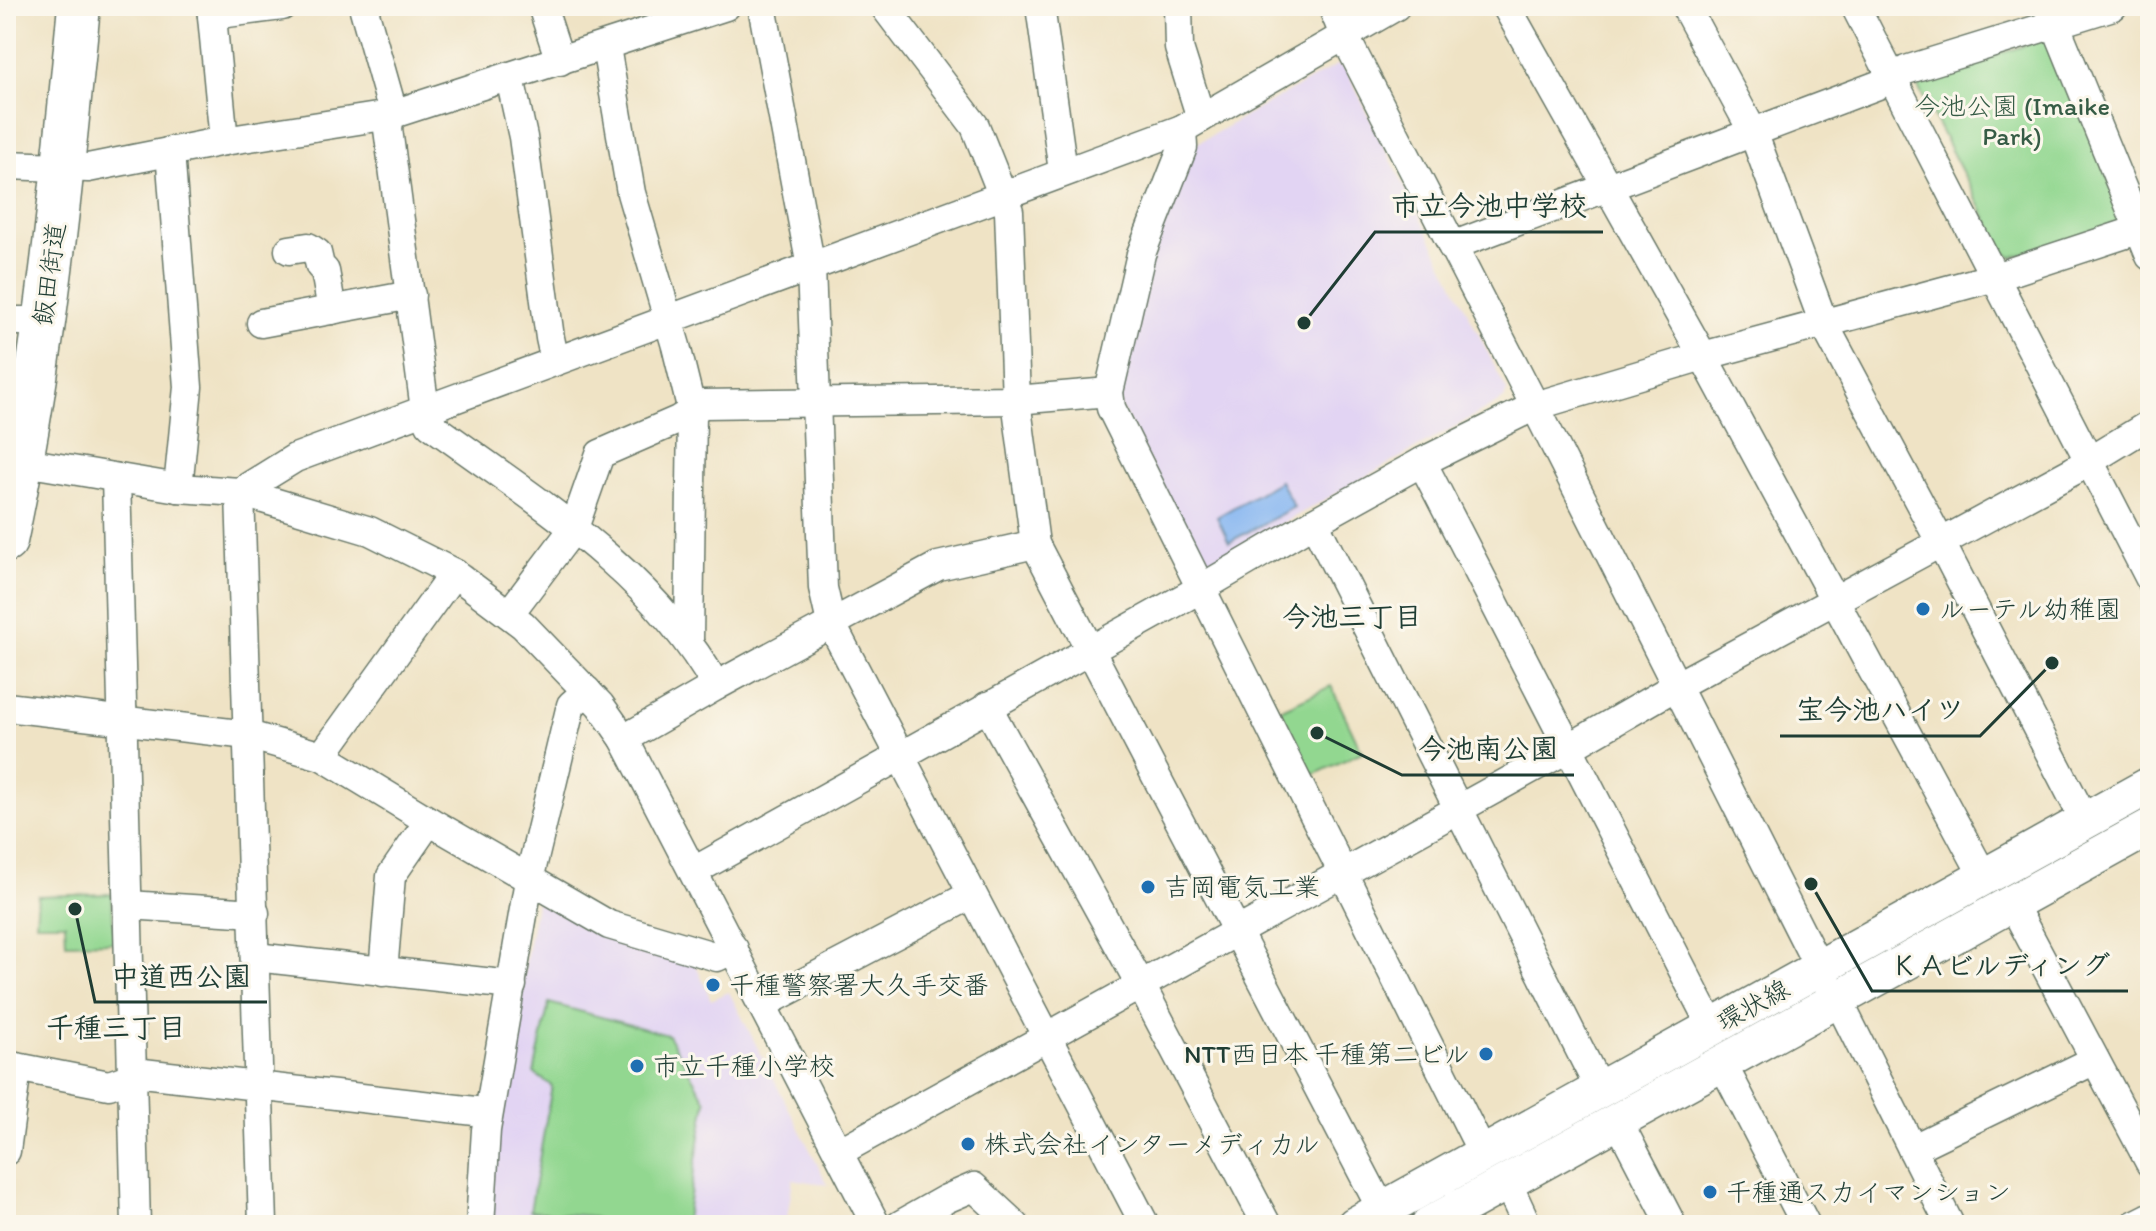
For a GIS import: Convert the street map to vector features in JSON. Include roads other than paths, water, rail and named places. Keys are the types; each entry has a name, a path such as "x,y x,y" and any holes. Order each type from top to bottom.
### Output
{"highway":[{"name":"飯田街道","path":"6,541 24,321 64,169 79,6"}],"main road":[{"name":"環状線","path":"1369,1218 2150,785"},
{"name":"環状線","path":"1429,1225 2150,827"}],"street":[{"path":"224,141 212,10 282,6"},
{"path":"363,6 391,105 388,129 425,410 430,424 574,528 651,597 689,641 716,686"},
{"path":"542,6 560,61"},
{"path":"6,165 88,168 224,141 390,115 726,6"},
{"path":"762,6 811,267 823,588 831,623 1145,1225"},
{"path":"884,6 975,126 1009,211 1016,400 1035,544 1236,932 1369,1218"},
{"path":"1040,6 1063,171"},
{"path":"1178,6 1179,48 1191,123 1141,254 1109,392 1111,408 1483,1154"},
{"path":"1332,6 1344,35 1950,1225"},
{"path":"240,492 295,458 1191,123 1396,6"},
{"path":"1506,6 1703,356 1984,877"},
{"path":"1685,6 1753,132 1824,324 2085,821"},
{"path":"1855,6 2147,568"},
{"path":"1452,246 2052,15 2113,6"},
{"path":"694,871 1422,462 1535,406 1703,356 2147,238 2052,15"},
{"path":"606,47 631,193 692,411 689,641"},
{"path":"510,78 523,137 555,361"},
{"path":"170,151 188,387 178,488"},
{"path":"289,250 308,247 317,253 320,266 325,271 332,310"},
{"path":"261,323 411,295"},
{"path":"509,614 574,528 600,454 678,420 703,404 1016,400 1109,392"},
{"path":"839,1152 1676,686 2089,461 2150,424"},
{"path":"14,460 178,488 240,492 370,531 454,573 509,614 587,691 624,739 876,1225"},
{"path":"1422,462 1712,1027"},
{"path":"116,478 136,1225"},
{"path":"240,492 263,1225"},
{"path":"1314,522 1600,1090"},
{"path":"624,739 938,566 1035,544"},
{"path":"322,756 454,573"},
{"path":"480,1225 488,1115 529,880 571,705 587,691"},
{"path":"987,706 1267,1225"},
{"path":"6,707 248,735 322,756 609,925 717,957 734,949"},
{"path":"383,972 391,876 429,821"},
{"path":"763,1004 971,895"},
{"path":"2012,903 2150,1163"},
{"path":"128,905 255,913"},
{"path":"254,963 512,985"},
{"path":"1912,1149 2095,1060"},
{"path":"1722,1063 1806,1225"},
{"path":"6,1151 12,1066 109,1085 143,1073 488,1115"},
{"path":"1618,1121 1672,1225"},
{"path":"1507,1182 1527,1225"},
{"path":"900,1225 974,1187 1015,1225"},
{"path":"2134,1225 2150,1217"}],"water":[{"path":"1280,481 1294,507 1229,542 1217,517"}],"place":[{"name":"市立今池中学校","path":"1304,323"},
{"name":"ルーテル幼稚園","path":"1923,609"},
{"name":"宝今池ハイツ","path":"2052,663"},
{"name":"今池南公園","path":"1317,733"},
{"name":"ＫＡビルディング","path":"1811,884"},
{"name":"吉岡電気工業","path":"1148,887"},
{"name":"中道西公園","path":"75,909"},
{"name":"千種警察署大久手交番","path":"713,985"},
{"name":"NTT西日本 千種第二ビル","path":"1486,1054"},
{"name":"市立千種小学校","path":"637,1066"},
{"name":"株式会社インターメディカル","path":"968,1144"},
{"name":"千種通スカイマンション","path":"1710,1192"}],"district":[{"name":"今池三丁目","path":"1352,616"},
{"name":"千種三丁目","path":"116,1027"}],"park label":[{"name":"今池公園 (Imaike Park)","path":"2012,121"}]}
